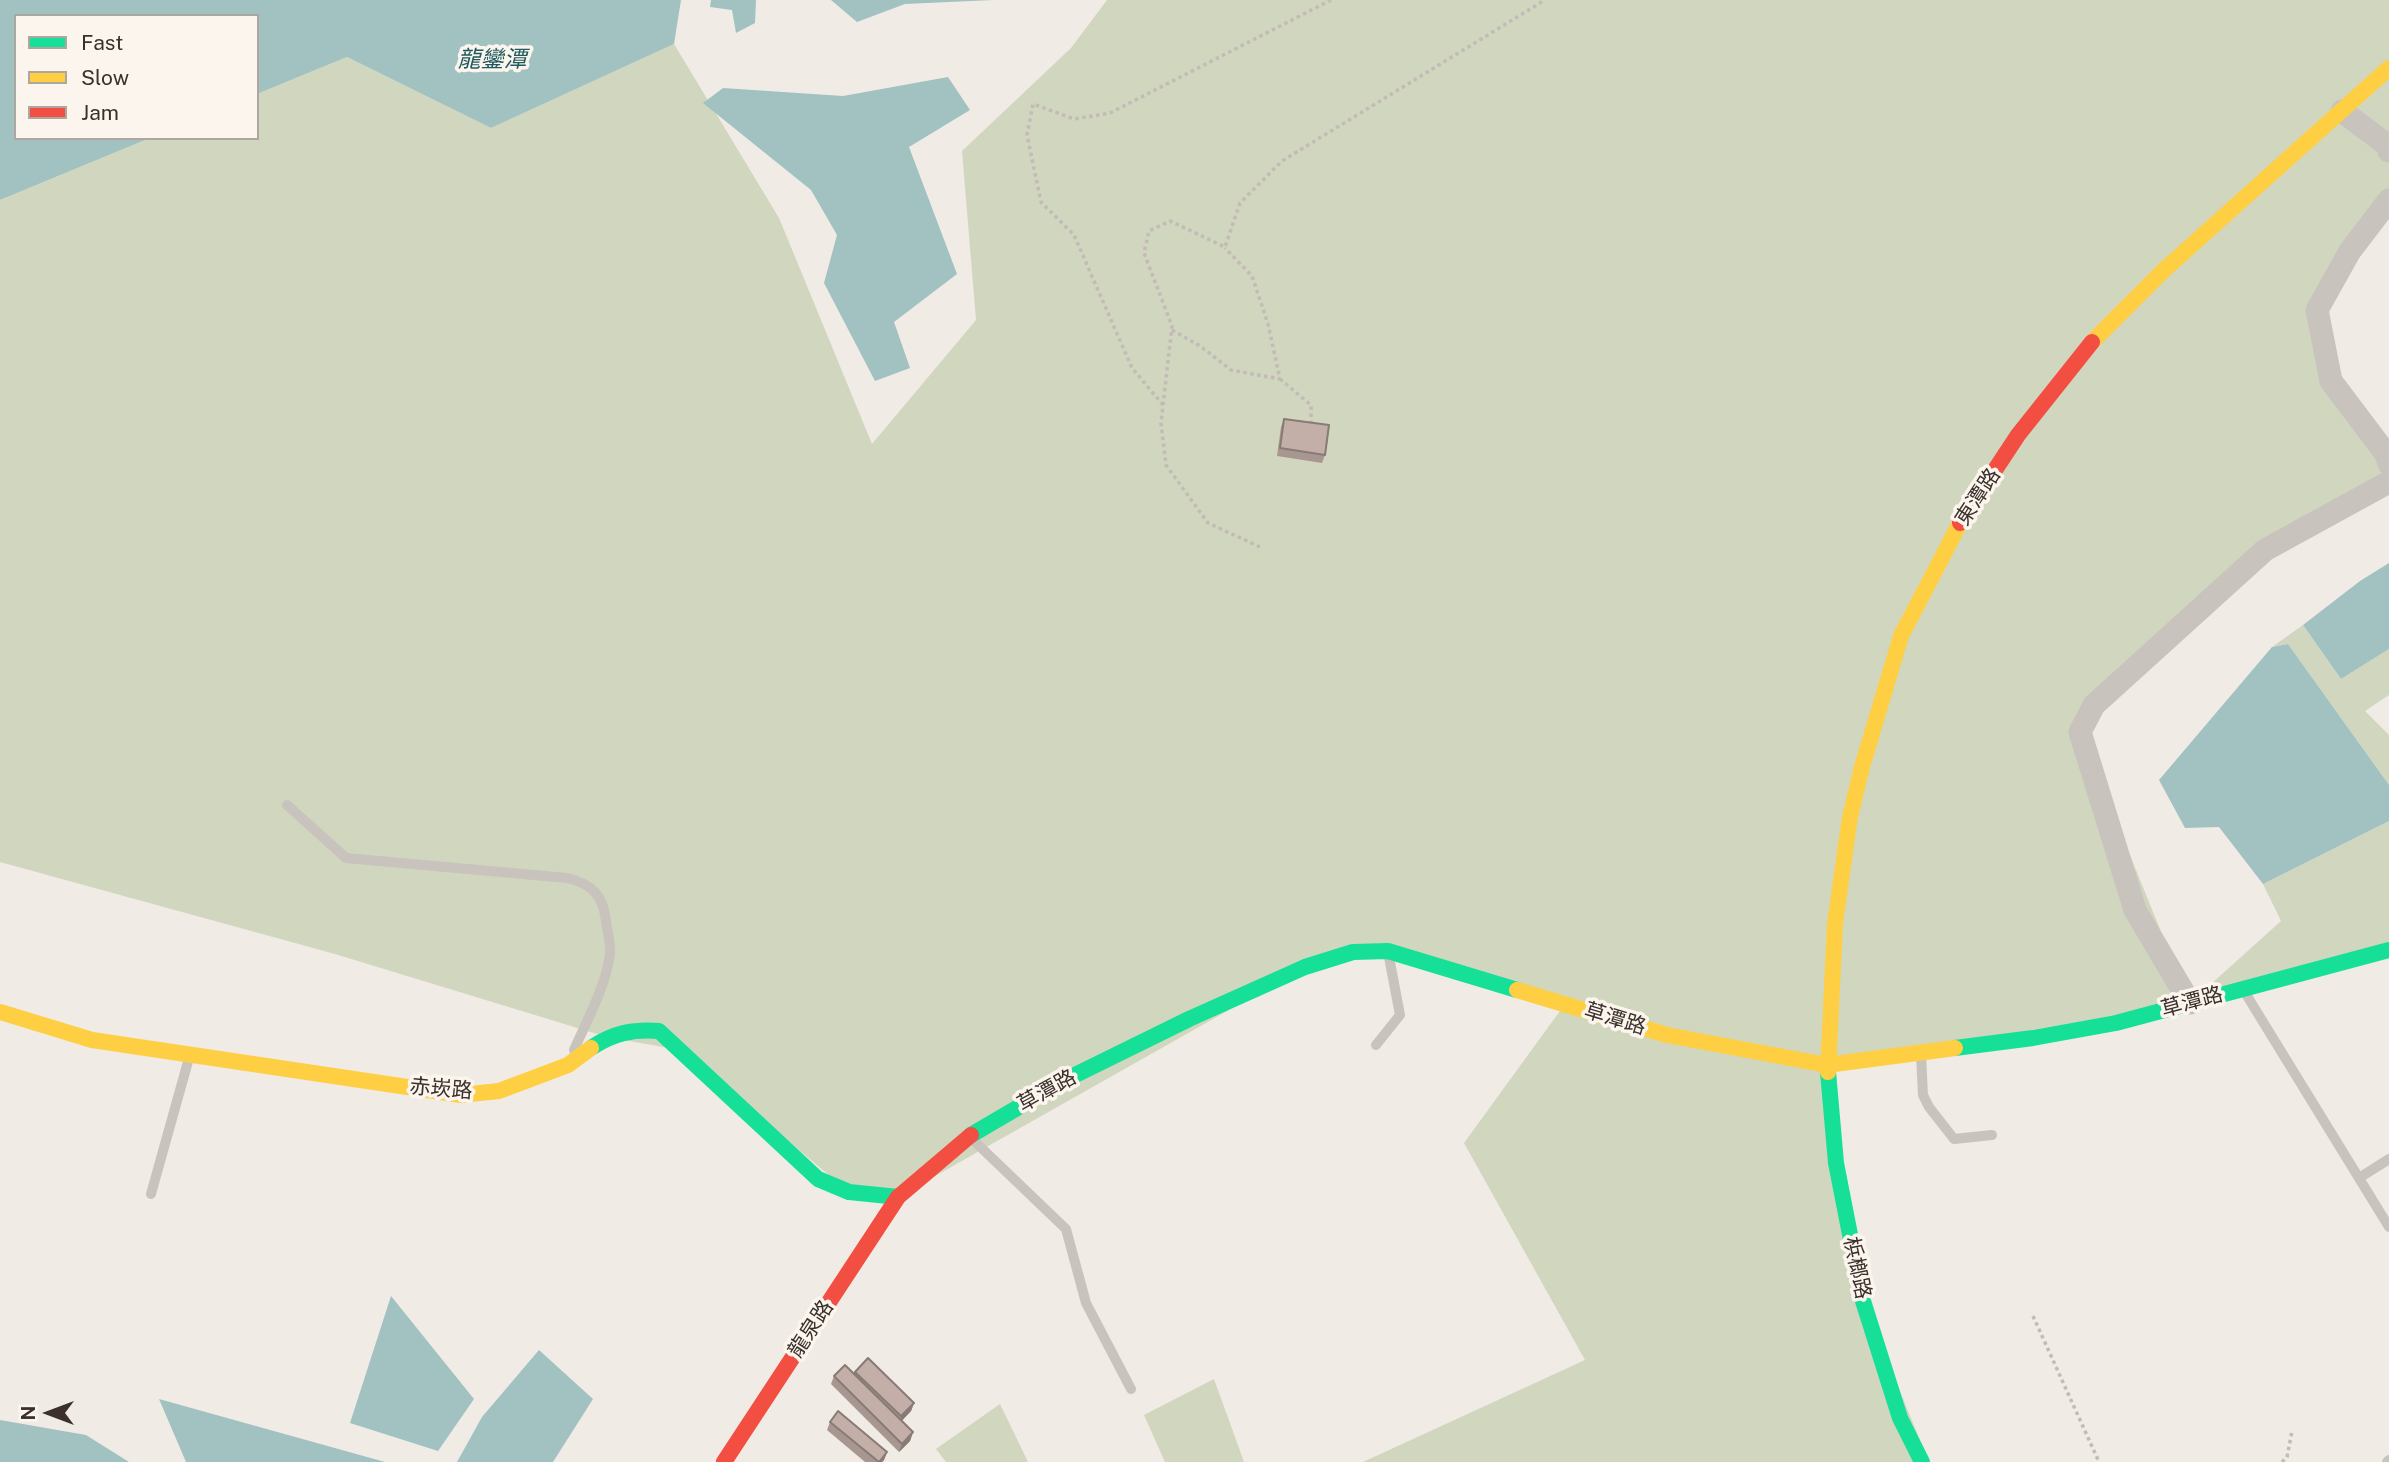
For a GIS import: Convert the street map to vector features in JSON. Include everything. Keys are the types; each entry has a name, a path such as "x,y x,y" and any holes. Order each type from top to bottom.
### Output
{"street":[{"name":"東潭路","path":"1827,1065 1835,923 1850,817 1862,767 1901,636 1964,516 2018,435 2083,351 2163,271 2389,68"},
{"path":"2342,111 2387,145 2389,151"},
{"path":"2389,200 2350,251 2317,310 2331,381 2386,454 2389,464"},
{"path":"2190,1003 2135,910 2080,732 2094,705 2265,550 2389,482"},
{"name":"草潭路","path":"898,1197 969,1136 1065,1080 1189,1019 1305,967 1353,952 1388,951 1667,1035 1827,1065 2033,1038 2116,1023 2389,950"},
{"name":"赤崁路","path":"0,1012 92,1040 461,1094 499,1091 568,1065 607,1037 637,1029 659,1031 818,1179 849,1192 898,1197"},
{"name":"梹榔路","path":"1827,1065 1836,1163 1863,1301 1900,1418 1922,1462"},
{"name":"龍泉路","path":"724,1462 898,1197"}],"lane":[{"path":"287,805 346,858 567,878 584,882 598,895 605,908 610,953 599,990 568,1065"},
{"path":"1376,1045 1400,1015 1388,951"},
{"path":"2242,989 2389,1227"},
{"path":"1920,1053 1923,1095 1954,1139 1993,1135"},
{"path":"151,1194 190,1056"},
{"path":"969,1136 1066,1228 1086,1303 1131,1389"},
{"path":"2359,1178 2389,1159"}],"path":[{"path":"1163,405 1132,368 1074,235 1041,202 1027,135 1033,104 1074,119 1110,113 1331,0"},
{"path":"1225,247 1240,203 1282,161 1545,0"},
{"path":"1260,547 1208,523 1166,465 1161,422 1172,330 1144,253 1149,231 1170,220 1225,247 1252,276 1268,324 1280,379"},
{"path":"1172,330 1200,346 1231,370 1280,379 1311,405 1311,432"},
{"path":"2033,1315 2099,1462"},
{"path":"2282,1462 2287,1457 2292,1431"}],"green space":[{"path":"1107,0 2389,0 2389,200 2317,310 2331,381 2389,482 2265,550 2080,732 2190,1003 1828,1065 1863,1301 1929,1462 1363,1462 1585,1360 1464,1143 1565,1004 1388,951 1305,967 898,1197 849,1192 680,1050 607,1037 335,954 0,862 0,200 145,140 259,140 259,93 347,57 491,128 674,44 779,218 872,444 976,320 962,151 1071,48"},
{"path":"2303,625 2341,679 2389,649 2389,695 2365,711 2389,735 2389,785 2288,644 2272,647"},
{"path":"2389,821 2389,950 2190,1003 2281,921 2263,884"},
{"path":"1214,1379 1244,1462 1165,1462 1144,1415"},
{"path":"1000,1404 1028,1462 946,1462 936,1449"}],"water":[{"name":"龍鑾潭","path":"0,0 681,0 674,44 491,128 347,57 259,93 259,14 14,14 14,140 145,140 0,200"},
{"path":"711,0 756,0 755,23 736,33 732,10 710,7"},
{"path":"831,0 993,0 905,4 857,22"},
{"path":"948,77 970,110 909,147 957,274 894,322 910,368 875,381 824,283 837,235 811,190 703,103 723,88 843,96"},
{"path":"2389,563 2389,649 2341,679 2303,625 2360,581"},
{"path":"2288,644 2389,785 2389,821 2263,884 2219,827 2185,828 2159,780 2272,647"},
{"path":"391,1296 474,1399 438,1451 350,1423"},
{"path":"539,1350 593,1399 553,1462 457,1462 482,1417"},
{"path":"159,1399 385,1462 186,1462"},
{"path":"0,1420 86,1435 129,1462 0,1462"}],"building":[{"path":"1284,419 1329,425 1325,455 1280,448"},
{"path":"868,1358 914,1403 901,1416 855,1372"},
{"path":"845,1365 913,1432 902,1444 834,1376"},
{"path":"838,1411 887,1452 879,1462 830,1422"}],"traffic: fast":[{"path":"1955,1048 2116,1023 2389,950"},
{"path":"971,1135 1065,1080 1189,1019 1305,967 1353,952 1388,951 1517,990"},
{"path":"591,1048 624,1033 659,1031 818,1179 849,1192 898,1197"},
{"path":"1828,1072 1836,1163 1863,1301 1900,1418 1922,1462"}],"traffic: slow":[{"path":"2092,342 2163,271 2389,68"},
{"path":"1828,1072 1835,923 1850,817 1862,767 1901,636 1960,523"},
{"path":"1517,990 1667,1035 1827,1065 1955,1048"},
{"path":"0,1012 92,1040 461,1095 499,1091 568,1065 591,1048"}],"traffic: jam":[{"path":"1960,523 2018,435 2092,342"},
{"path":"724,1462 898,1197 971,1135"}]}
